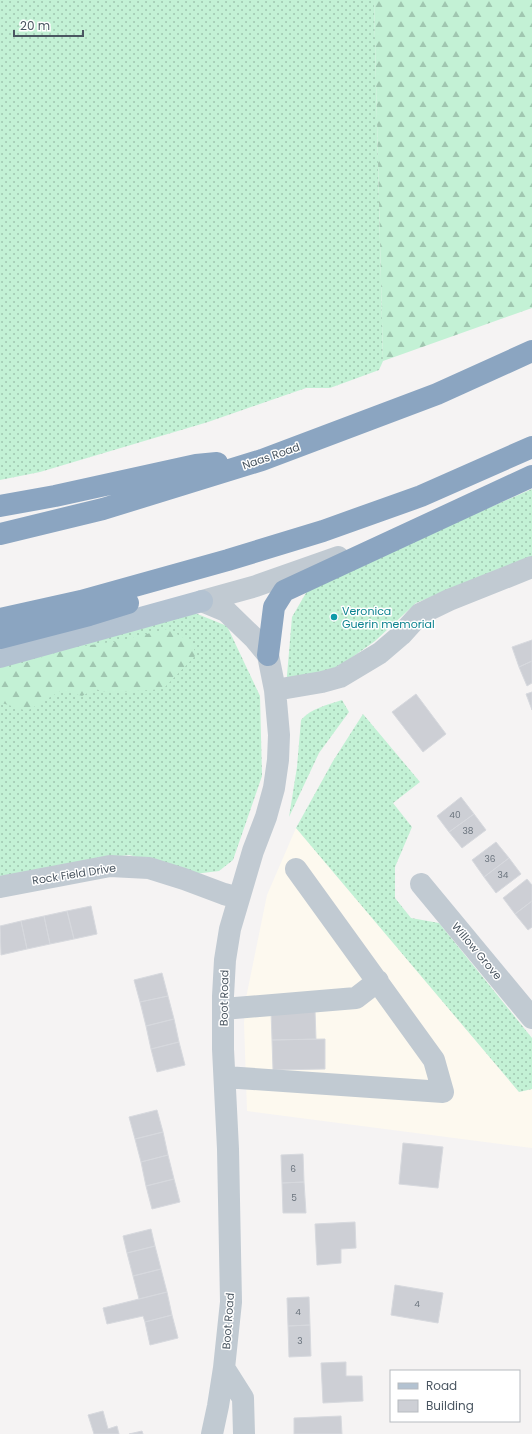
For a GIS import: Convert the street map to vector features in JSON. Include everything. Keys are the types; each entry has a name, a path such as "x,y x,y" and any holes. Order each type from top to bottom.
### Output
{"highway":[{"name":"Naas Road","path":"0,534 103,509 262,460 436,394 532,351"},
{"path":"0,619 81,601 228,560 307,536 421,496 532,447"},
{"path":"0,506 55,496 196,465 262,460"},
{"path":"268,655 274,608 284,591 532,476"},
{"path":"0,638 89,615 198,582 256,560 307,536"}],"main road":[{"path":"0,657 202,601"}],"street":[{"path":"202,601 256,586 430,524"},
{"path":"274,690 322,682 340,677 380,652 401,635 420,614 449,600 532,567"},
{"name":"Boot Road","path":"202,601 226,611 254,638 268,655 279,735 278,760 274,788 266,817 253,851 230,929 225,960 223,1010 229,1164 231,1302 224,1368 212,1434"},
{"name":"Rock Field Drive","path":"0,887 110,866 149,868 239,898"},
{"path":"225,1077 443,1092 434,1060 296,868"},
{"name":"Willow Grove","path":"421,884 532,1018"},
{"path":"223,1010 356,998 378,981"},
{"path":"224,1368 243,1398 244,1434"}],"shaded area":[{"path":"296,828 519,1092 532,1089 532,1148 247,1111 244,1023 246,998 267,895"}],"green space":[{"path":"0,0 374,0 383,361 379,370 330,388 306,388 208,422 40,472 0,480"},
{"path":"374,0 532,0 532,308 383,361"},
{"path":"532,489 532,557 416,603 375,641 330,673 286,687 292,617 310,586"},
{"path":"190,611 227,626 260,696 262,776 233,860 219,871 194,874 129,855 90,860 0,877 0,662"},
{"path":"167,629 188,640 197,654 163,689 109,693 95,689 82,696 62,690 27,711 2,703 0,704 0,668 11,667 71,648 118,641"},
{"path":"342,700 349,712 319,753 289,817 297,767 301,720 315,710"},
{"path":"363,714 420,782 393,803 412,827 395,867 395,898 411,918 439,923 532,1038 532,1089 519,1092 296,828 333,761"}],"building":[{"path":"532,640 532,661 519,667 512,647"},
{"path":"532,661 532,683 527,686 519,667"},
{"path":"532,692 532,710 526,694"},
{"path":"416,694 446,734 423,752 392,712"},
{"path":"461,797 474,814 449,832 437,816"},
{"path":"474,814 486,830 462,848 449,832"},
{"path":"496,842 509,858 484,877 472,860"},
{"path":"509,858 521,874 496,893 484,877"},
{"path":"527,879 532,885 532,901 515,914 503,898"},
{"path":"532,901 532,927 528,930 515,914"},
{"path":"91,906 97,934 74,939 67,911"},
{"path":"67,911 74,939 50,944 44,916"},
{"path":"44,916 50,944 27,949 21,921"},
{"path":"21,921 27,949 1,955 0,926"},
{"path":"162,973 168,996 140,1002 134,980"},
{"path":"168,996 174,1019 146,1026 140,1002"},
{"path":"315,1010 316,1039 272,1040 271,1011"},
{"path":"174,1019 179,1042 151,1049 146,1026"},
{"path":"325,1039 325,1069 273,1070 272,1040"},
{"path":"179,1042 185,1065 157,1072 151,1049"},
{"path":"157,1110 163,1132 135,1139 129,1117"},
{"path":"163,1132 168,1155 141,1162 135,1139"},
{"path":"403,1143 443,1147 438,1188 399,1184"},
{"path":"303,1154 304,1182 282,1183 281,1155"},
{"path":"168,1155 174,1179 146,1186 141,1162"},
{"path":"174,1179 180,1202 152,1209 146,1186"},
{"path":"304,1182 306,1213 283,1213 282,1183"},
{"path":"355,1222 356,1248 341,1249 341,1263 317,1265 315,1224"},
{"path":"151,1229 155,1246 127,1253 123,1236"},
{"path":"155,1246 161,1269 133,1276 127,1253"},
{"path":"161,1269 167,1292 139,1299 133,1276"},
{"path":"395,1285 443,1293 438,1323 391,1315"},
{"path":"167,1292 172,1315 145,1322 143,1316 107,1324 103,1308"},
{"path":"309,1297 310,1325 288,1326 287,1298"},
{"path":"172,1315 178,1338 150,1345 145,1322"},
{"path":"310,1325 311,1356 289,1357 288,1326"},
{"path":"346,1362 346,1376 362,1376 363,1401 323,1403 321,1363"},
{"path":"103,1411 108,1429 117,1426 119,1434 94,1434 88,1415"},
{"path":"341,1416 342,1434 294,1434 294,1418"},
{"path":"142,1431 143,1434 129,1434"}],"place":[{"name":"Veronica Guerin memorial","path":"334,617"}]}
